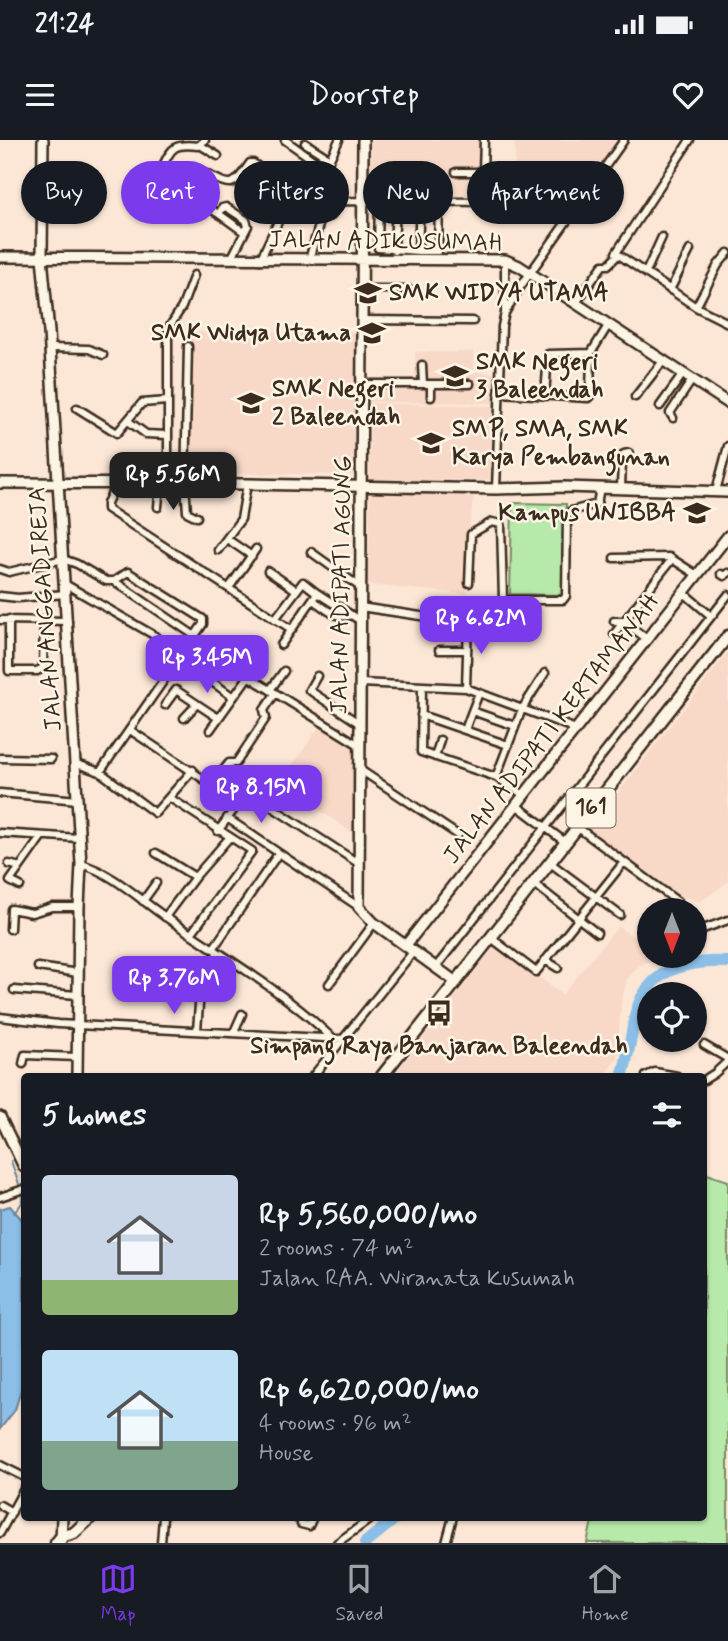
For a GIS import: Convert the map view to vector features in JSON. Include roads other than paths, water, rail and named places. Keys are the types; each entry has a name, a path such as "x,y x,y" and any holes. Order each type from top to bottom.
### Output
{"main road":[{"name":"JALAN ANGGADIREJA","path":"43,140 42,257 68,621 79,838 85,865 79,907 79,1073"},
{"name":"JALAN ADIPATI AGUNG","path":"359,907 360,683 355,617 360,607 363,140"},
{"name":"JALAN ADIKUSUMAH","path":"0,257 361,260 394,255 505,261 552,282 576,303 728,403"},
{"path":"0,483 621,488 728,492"},
{"name":"JALAN ADIPATI KERTAMANAH","path":"405,945 728,537"},
{"name":"161","path":"384,1073 728,636"},
{"path":"359,907 374,923 456,982"},
{"path":"0,1117 21,1161"},
{"path":"62,1521 62,1541"},
{"path":"62,1541 87,1521"}],"street":[{"path":"285,140 304,144 330,159 339,140"},
{"path":"483,161 484,140"},
{"path":"505,313 529,273 624,140"},
{"path":"576,303 603,265 608,265 617,253 690,140"},
{"path":"165,161 169,153 182,144 203,143 218,156"},
{"path":"304,144 320,161"},
{"path":"456,172 467,172"},
{"path":"349,200 362,200"},
{"path":"220,212 226,207 246,220 248,226 232,259"},
{"path":"220,215 244,232"},
{"path":"260,260 277,224"},
{"path":"309,260 319,224"},
{"path":"379,224 378,248 394,255 438,251 439,224"},
{"path":"394,255 395,224"},
{"path":"418,251 419,224"},
{"path":"646,272 662,237"},
{"path":"670,290 690,250"},
{"path":"617,253 696,307 727,320"},
{"path":"696,307 718,265 728,253"},
{"path":"496,489 505,261"},
{"path":"158,507 164,484 167,435 168,329 182,307 194,275"},
{"path":"361,289 408,289"},
{"path":"362,320 473,321"},
{"path":"499,393 590,397 591,354 609,324"},
{"path":"188,346 185,484 187,512 197,517"},
{"path":"50,348 89,349 103,355"},
{"path":"545,396 548,354 591,354"},
{"path":"635,397 663,360"},
{"path":"422,365 431,397"},
{"path":"660,406 683,374"},
{"path":"673,418 670,414 692,380"},
{"path":"362,384 470,384"},
{"path":"77,408 116,433 142,403 167,401"},
{"path":"128,421 146,434 167,435"},
{"path":"716,492 728,446"},
{"path":"621,488 622,460 624,454 629,453"},
{"path":"116,484 107,509 291,629"},
{"path":"218,550 242,519 247,484"},
{"path":"503,600 566,598 567,516 571,511 597,505 600,488"},
{"path":"360,607 468,623 476,621 486,608 500,607 503,600 500,524 492,522 471,534 469,583"},
{"path":"227,539 251,556"},
{"path":"229,588 256,549"},
{"path":"311,552 360,587"},
{"path":"614,558 672,559 697,575"},
{"path":"0,569 9,572 63,559 77,564 106,582 128,572 203,619 203,624 100,772"},
{"path":"614,634 672,559"},
{"path":"268,570 296,590"},
{"path":"112,581 248,677 359,745"},
{"path":"275,620 304,582 355,617"},
{"path":"0,596 33,597 65,589 157,637 161,643 160,649 152,662"},
{"path":"281,645 317,593"},
{"path":"684,593 711,616"},
{"path":"436,967 728,595"},
{"path":"313,600 340,617 355,617"},
{"path":"9,619 9,671"},
{"path":"0,671 37,671 43,668 44,619"},
{"path":"0,620 68,621"},
{"path":"614,621 623,621 647,639"},
{"path":"466,688 468,623"},
{"path":"439,650 467,650"},
{"path":"196,670 233,697"},
{"path":"213,783 228,764 236,763 267,718 264,710 284,671"},
{"path":"496,777 522,709 545,673"},
{"path":"317,676 309,690 360,724"},
{"path":"210,730 248,677"},
{"path":"360,683 466,688 576,729"},
{"path":"422,686 419,750 496,777 524,795"},
{"path":"165,705 175,690 218,718"},
{"path":"465,730 479,693"},
{"path":"184,719 197,704"},
{"path":"472,711 515,726"},
{"path":"421,715 508,745"},
{"path":"130,730 213,783 239,803"},
{"path":"435,757 440,740"},
{"path":"0,758 51,759"},
{"path":"77,764 100,772 155,813 193,770"},
{"path":"359,769 458,835"},
{"path":"0,793 78,800"},
{"path":"218,831 247,796 251,800 258,798 358,863"},
{"path":"170,798 252,851 191,934"},
{"path":"516,805 565,842"},
{"path":"227,818 359,907"},
{"path":"577,827 673,898"},
{"path":"0,833 79,838"},
{"path":"20,886 10,881 42,836"},
{"path":"165,917 229,838"},
{"path":"156,853 195,877"},
{"path":"197,1030 201,980 215,951 278,854"},
{"path":"549,862 620,915"},
{"path":"490,937 535,972 624,862"},
{"path":"9,864 20,867"},
{"path":"85,865 104,873 310,1016 332,1038"},
{"path":"143,901 156,883"},
{"path":"533,883 597,933"},
{"path":"10,929 11,909 32,913 52,908 79,907"},
{"path":"707,928 728,920"},
{"path":"329,984 374,923"},
{"path":"316,1073 414,951"},
{"path":"545,960 558,968"},
{"path":"168,961 201,980"},
{"path":"37,967 78,973"},
{"path":"14,990 77,995"},
{"path":"234,1032 242,1014"},
{"path":"0,1017 58,1024 344,1039"},
{"path":"707,1047 728,1060 707,1078"},
{"path":"23,1064 25,1055 77,1057"},
{"path":"0,1197 21,1190"},
{"path":"0,1465 21,1476"},
{"path":"0,1534 21,1495"},
{"path":"0,1506 12,1512"},
{"path":"161,1543 163,1521"},
{"path":"299,1533 301,1524 310,1526 312,1521"},
{"path":"337,1543 367,1521"},
{"path":"446,1543 452,1521"}],"water":[{"path":"10,1206 21,1219 21,1389 15,1410 0,1429 0,1209"}],"waterway":[{"path":"623,1073 636,1012 650,985 660,976 685,965 728,962"},
{"path":"11,1161 20,1187"},
{"path":"14,1213 21,1204"},
{"path":"365,1543 392,1521"}],"place":[{"name":"SMK WIDYA UTAMA","path":"368,293"},
{"name":"SMK Widya Utama","path":"372,333"},
{"name":"SMK Negeri 3 Baleendah","path":"455,376"},
{"name":"SMK Negeri 2 Baleendah","path":"251,403"},
{"name":"SMP, SMA, SMK Karya Pembangunan","path":"431,443"},
{"name":"Kampus UNIBBA","path":"697,513"},
{"name":"Simpang Raya Banjaran Baleendah","path":"439,1013"}]}
